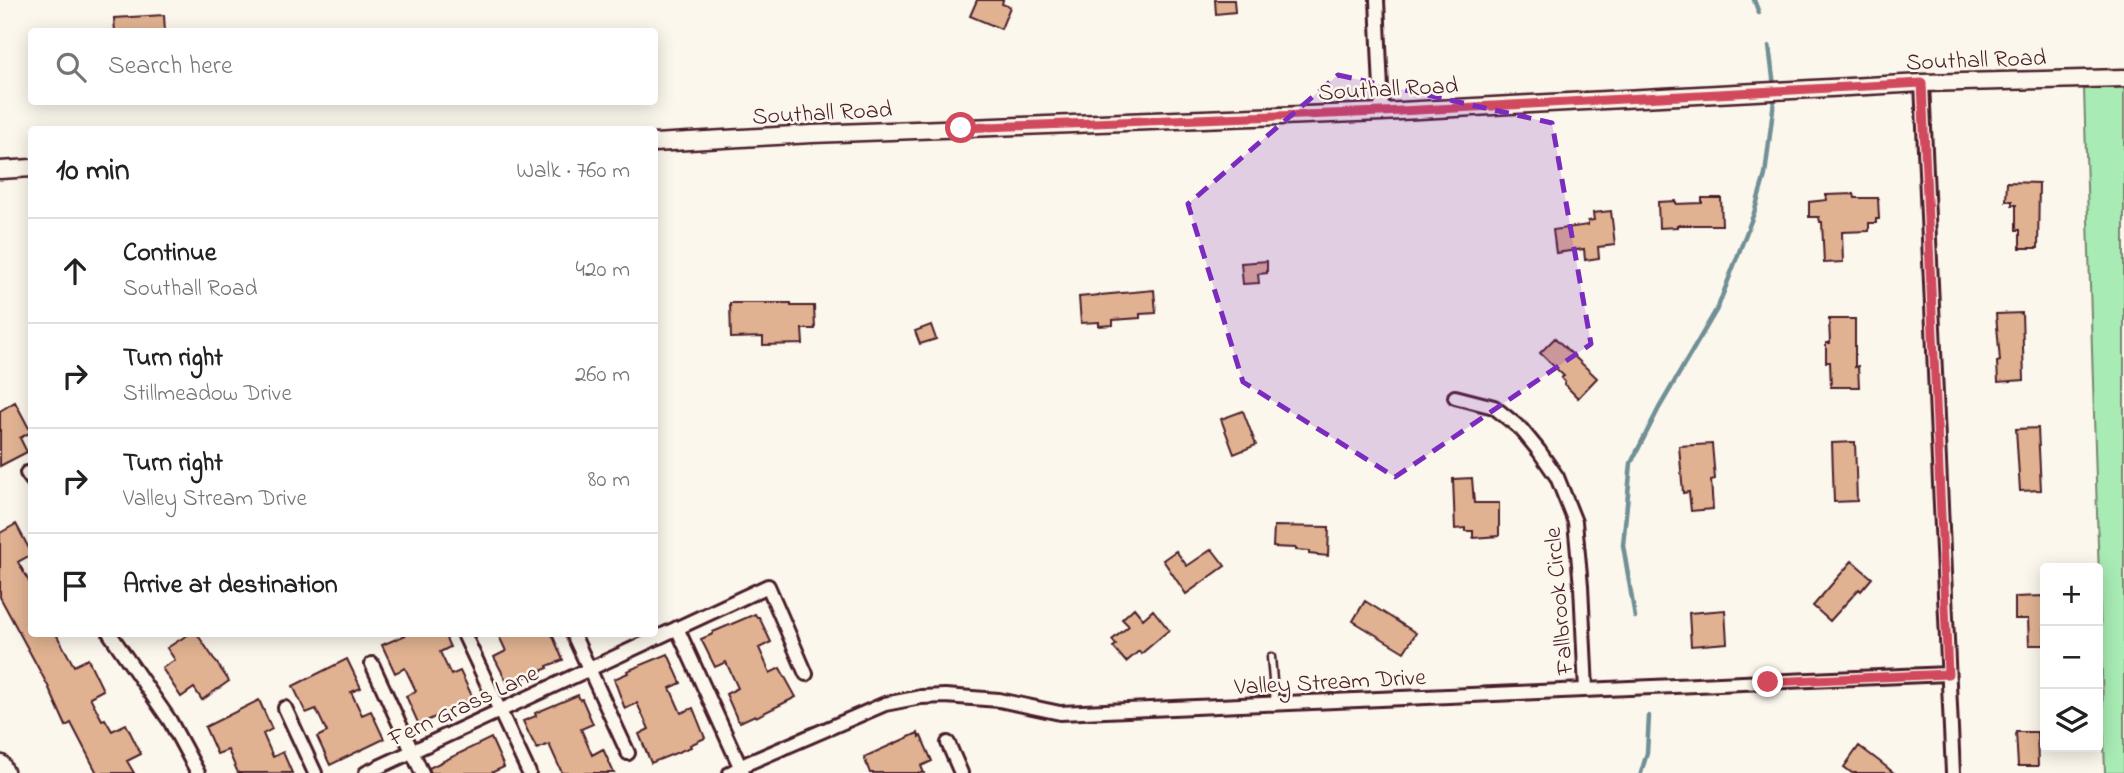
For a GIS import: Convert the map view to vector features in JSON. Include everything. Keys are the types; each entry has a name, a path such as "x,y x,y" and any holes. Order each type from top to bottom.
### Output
{"main road":[{"path":"0,765 4,773"}],"street":[{"path":"1377,0 1382,112"},
{"name":"Southall Road","path":"658,143 1382,112 1922,83 2124,78"},
{"path":"1922,83 1954,773"},
{"path":"0,170 28,168"},
{"name":"Fallbrook Circle","path":"1455,397 1494,407 1512,421 1539,451 1557,477 1575,522 1586,690"},
{"name":"Fern Grass Lane","path":"658,637 768,586 806,674"},
{"path":"677,628 738,771"},
{"path":"112,637 170,721 198,773"},
{"path":"465,637 529,773"},
{"path":"574,637 628,753"},
{"name":"Fern Grass Lane","path":"366,773 658,637"},
{"path":"372,664 422,773"},
{"name":"Valley Stream Drive","path":"738,771 757,759 885,704 921,697 999,700 1060,713 1948,674"},
{"path":"285,708 315,773"},
{"path":"948,743 961,773"}],"lane":[{"path":"1271,657 1275,705"}],"highlighted area":[{"path":"1338,75 1552,123 1591,344 1395,477 1243,382 1188,204"}],"green space":[{"path":"2124,87 2124,773 2105,773 2103,563 2099,563 2084,89"}],"building":[{"path":"977,0 1003,0 1002,4 1010,7 1001,29 970,16"},
{"path":"1215,0 1234,0 1235,12 1216,14"},
{"path":"164,15 165,28 115,28 114,18"},
{"path":"2007,182 2039,183 2038,248 2020,248 2020,230 2016,230 2016,205 2012,205 2012,201 2006,201"},
{"path":"1854,194 1855,198 1878,198 1879,219 1876,219 1876,223 1869,223 1869,231 1842,232 1843,262 1824,263 1822,222 1819,217 1809,217 1809,202 1827,200 1826,195"},
{"path":"1702,198 1721,198 1722,225 1677,225 1659,228 1658,202 1702,203"},
{"path":"1611,211 1615,245 1598,247 1599,258 1585,260 1584,249 1556,253 1553,230 1588,225 1588,221 1594,220 1593,213"},
{"path":"1267,261 1267,273 1258,274 1259,283 1243,284 1241,263"},
{"path":"1154,290 1156,313 1140,314 1140,318 1113,320 1113,325 1099,326 1099,322 1081,323 1079,297"},
{"path":"730,303 791,303 791,306 814,306 815,329 802,329 803,344 763,345 763,337 731,338"},
{"path":"2022,313 2024,380 1998,382 1997,362 2000,361 1996,314"},
{"path":"1829,319 1855,319 1855,367 1858,366 1859,387 1831,387 1830,362 1826,362 1826,343 1830,343"},
{"path":"931,325 936,339 920,344 915,331"},
{"path":"1555,338 1597,378 1578,398 1564,384 1561,378 1564,376 1540,353"},
{"path":"15,402 28,426 28,434 20,438 27,452 0,466 0,411"},
{"path":"1243,411 1256,445 1234,454 1221,419"},
{"path":"2038,428 2041,490 2020,491 2016,429"},
{"path":"1855,442 1857,501 1834,502 1832,443"},
{"path":"1712,444 1715,479 1711,480 1713,509 1691,511 1689,492 1683,493 1679,446"},
{"path":"1472,478 1474,503 1499,503 1499,536 1473,538 1473,531 1455,529 1453,479"},
{"path":"16,524 28,546 28,556 18,562 28,580 28,637 58,637 74,666 88,659 103,690 90,697 102,720 105,719 112,731 126,724 141,754 127,761 134,773 97,773 71,723 66,726 48,686 0,597 0,533"},
{"path":"1274,526 1329,527 1328,556 1309,554 1309,551 1296,548 1273,547"},
{"path":"1212,549 1225,566 1186,594 1163,560 1176,551 1187,566"},
{"path":"1852,561 1872,578 1830,621 1813,606"},
{"path":"2040,596 2040,645 2029,645 2028,619 2015,619 2015,597"},
{"path":"1365,601 1416,633 1404,652 1353,621"},
{"path":"1134,608 1143,619 1153,610 1169,630 1141,654 1139,651 1126,662 1113,647 1116,645 1112,640 1129,626 1122,619"},
{"path":"1725,610 1727,643 1691,646 1689,613"},
{"path":"755,614 771,642 759,648 770,673 780,668 796,697 740,722 726,694 738,688 726,662 715,667 701,639"},
{"path":"184,637 199,637 229,681 202,700 194,688 181,697 162,668 175,660 167,648"},
{"path":"401,637 445,637 450,647 440,652 451,675 460,671 473,698 419,725 406,696 416,691 405,668 395,673 382,645"},
{"path":"499,637 553,637 563,660 508,684 494,657 506,651"},
{"path":"668,654 681,683 670,688 681,713 693,708 705,738 690,745 691,747 651,763 639,734 649,729 637,703 625,709 614,679"},
{"path":"347,659 361,688 351,692 362,715 371,711 384,739 330,765 317,737 327,732 316,709 306,713 293,686"},
{"path":"578,695 593,724 581,729 592,755 603,749 614,773 562,773 549,744 537,749 523,721 536,716 535,713"},
{"path":"259,700 272,729 263,734 273,757 283,752 292,773 238,773 228,750 217,754 205,727"},
{"path":"2016,732 2037,732 2038,766 2018,766"},
{"path":"918,733 932,761 921,766 924,773 870,773 864,757"},
{"path":"491,738 504,767 491,773 431,773 429,768"},
{"path":"1859,746 1894,773 1852,773 1844,767"}],"waterway":[{"path":"1754,0 1759,13"},
{"path":"1769,46 1774,86"},
{"path":"1635,617 1623,545 1631,463 1659,408 1718,307 1754,213 1765,175 1774,101"},
{"path":"1641,773 1647,753 1649,716"}],"route":[{"path":"961,128 1382,112 1922,83 1948,674 1768,682"}]}
